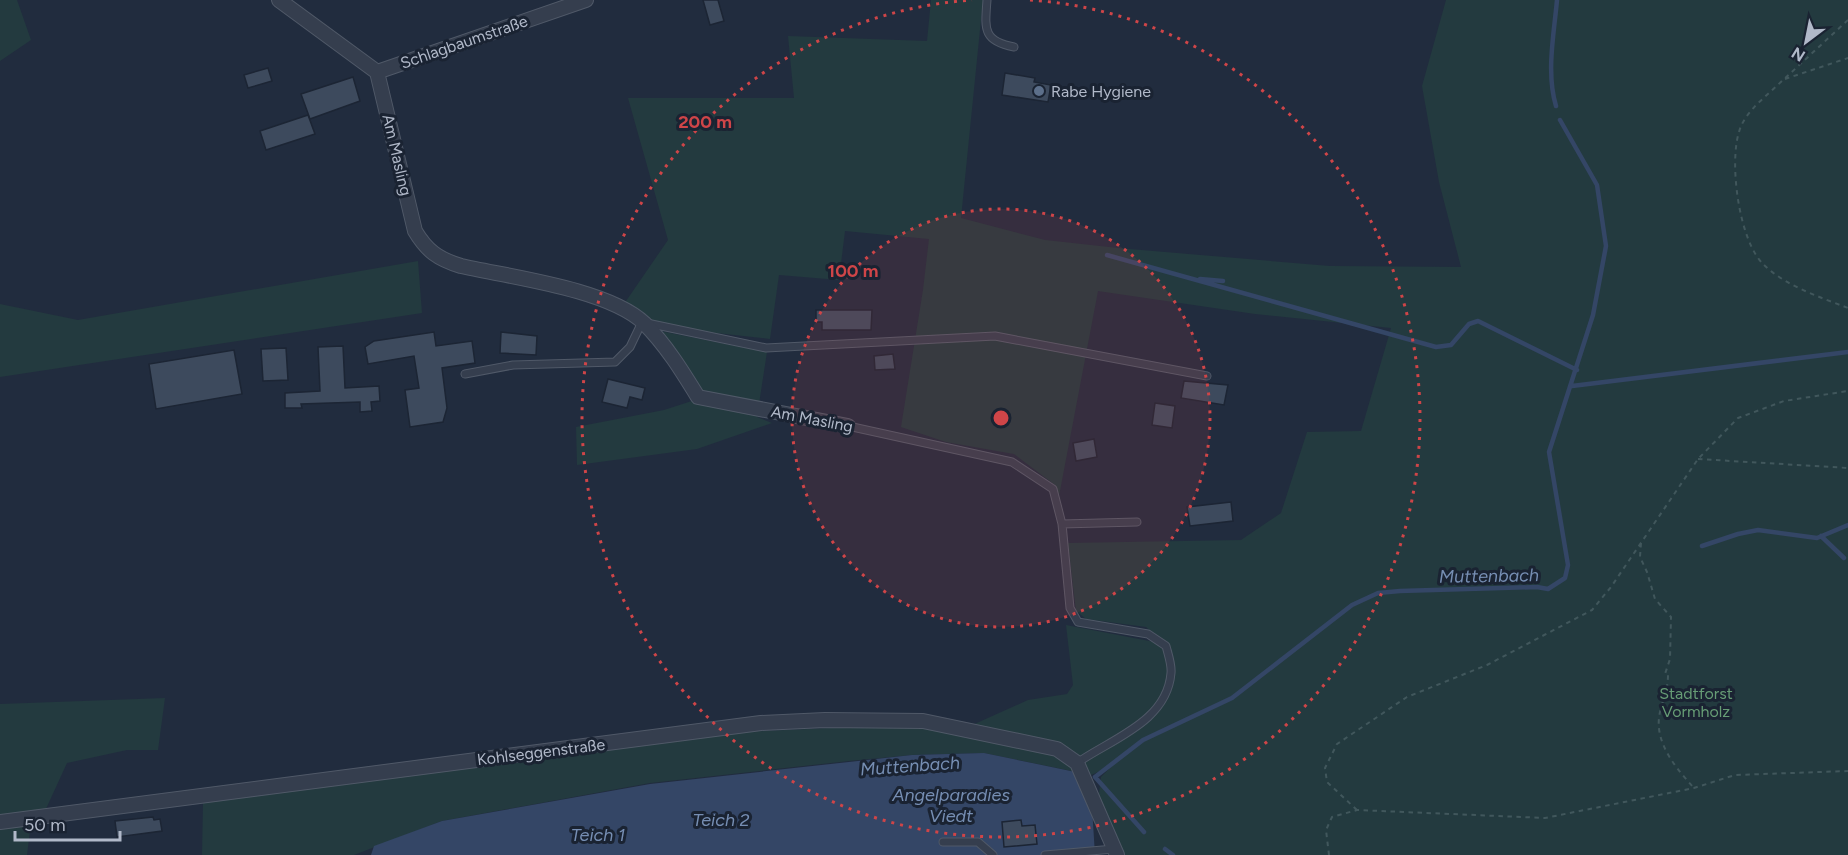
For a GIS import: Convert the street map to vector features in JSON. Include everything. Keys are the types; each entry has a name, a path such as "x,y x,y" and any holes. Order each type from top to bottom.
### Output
{"street":[{"path":"279,0 377,72"},
{"name":"Schlagbaumstraße","path":"377,72 586,0"},
{"name":"Am Masling","path":"377,72 415,231 427,250 445,261 461,266 579,292 622,308 642,322 667,348 698,397 848,426"},
{"name":"Kohlseggenstraße","path":"0,822 761,723 825,720 924,721 1057,749 1077,763"},
{"path":"1077,763 1116,852"}],"lane":[{"path":"987,0 985,28 998,43 1014,47"},
{"path":"465,374 513,365 615,362 630,347 642,322 766,348 995,336 1207,376"},
{"name":"Am Masling","path":"848,426 1012,462 1053,489 1062,524 1070,608 1078,622 1148,634 1166,645 1171,672 1165,696 1149,718 1077,763"},
{"path":"1062,524 1137,522"},
{"path":"943,842 978,842 993,855"},
{"path":"1045,855 1116,852"}],"path":[{"path":"1848,20 1782,80 1745,118 1739,133 1738,196 1751,249 1764,265 1802,290 1848,308"},
{"path":"1782,80 1848,58"},
{"path":"1357,810 1327,782 1325,768 1336,744 1407,697 1487,665 1592,610 1698,459 1738,418 1784,401 1848,391"},
{"path":"1698,459 1797,463 1848,468"},
{"path":"1642,541 1640,557 1655,599 1671,617 1670,659 1665,674 1668,675 1668,690 1659,714 1659,732 1670,761 1694,788"},
{"path":"1329,855 1326,830 1332,817 1357,810 1545,818 1694,788 1735,775 1848,771"}],"green space":[{"path":"0,0 17,0 31,40 0,61"},
{"name":"Stadtforst Vormholz","path":"931,0 983,0 961,218 1045,240 1118,248 1330,266 1461,267 1439,182 1422,86 1446,0 1848,0 1848,855 1123,855 1098,801 1101,777 1112,766 1091,775 984,753 912,755 650,783 442,821 354,855 202,855 203,802 717,733 853,727 970,726 1028,700 1067,694 1073,685 1066,625 1165,644 1146,627 1086,619 1076,611 1068,543 1241,540 1281,513 1307,432 1361,431 1391,328 1255,314 1098,291 1059,496 1055,485 1014,454 946,442 901,427 929,239 845,231 839,280 779,275 770,339 689,330 653,322 624,304 668,240 628,98 794,98 788,36 927,41"},
{"path":"418,261 422,313 0,377 0,304 78,320"},
{"path":"660,331 767,352 757,417 772,423 697,449 577,465 576,427 664,410 701,398"},
{"path":"165,698 158,750 127,750 67,763 45,811 0,817 0,704"},
{"path":"31,823 27,855 0,855 0,827"}],"water":[{"name":"Angelparadies Viedt","path":"984,753 1090,775 1095,855 371,855 374,846 442,821 650,784 912,755"}],"building":[{"path":"703,0 718,0 724,21 710,25"},
{"path":"268,68 272,81 248,88 244,75"},
{"path":"1005,73 1035,78 1034,82 1051,85 1048,102 1002,95"},
{"path":"353,77 360,101 310,119 301,94"},
{"path":"308,115 315,134 266,150 260,131"},
{"path":"816,310 872,310 871,330 822,330 822,322 816,322"},
{"path":"434,332 436,346 472,341 475,363 442,368 447,408 443,422 410,427 405,390 419,388 414,356 368,364 365,347 374,341"},
{"path":"501,332 537,336 536,355 500,353"},
{"path":"343,346 345,388 379,386 380,401 371,402 372,411 360,412 360,402 301,404 302,408 285,408 285,393 320,391 318,347"},
{"path":"286,348 288,380 263,381 261,349"},
{"path":"234,350 242,394 156,409 149,364"},
{"path":"893,354 895,369 875,370 874,356"},
{"path":"608,379 645,388 642,400 630,397 627,408 602,402"},
{"path":"1184,381 1228,385 1224,405 1181,398"},
{"path":"1155,403 1175,406 1172,428 1152,425"},
{"path":"1094,439 1097,457 1076,461 1073,443"},
{"path":"1231,502 1233,521 1190,526 1187,507"},
{"path":"153,817 154,820 160,819 162,831 117,837 115,821"},
{"path":"1021,820 1022,826 1035,825 1037,844 1004,847 1002,822"}],"waterway":[{"name":"Muttenbach","path":"1556,106 1551,67 1557,0"},
{"name":"Muttenbach","path":"1144,832 1095,777 1143,740 1232,698 1352,605 1378,593 1400,591 1537,587 1548,589 1565,578 1568,565 1549,452 1593,315 1606,246 1597,185 1560,120"},
{"path":"1107,255 1436,347 1451,345 1469,324 1478,321 1577,370"},
{"path":"1200,279 1223,281"},
{"path":"1572,386 1848,352"},
{"path":"1702,546 1758,530 1817,538 1848,525"},
{"path":"1821,536 1844,558"},
{"path":"1165,849 1173,855"}],"place":[{"name":"Rabe Hygiene","path":"1039,91"}],"water label":[{"name":"Teich 2","path":"721,820"},
{"name":"Teich 1","path":"598,835"}]}
